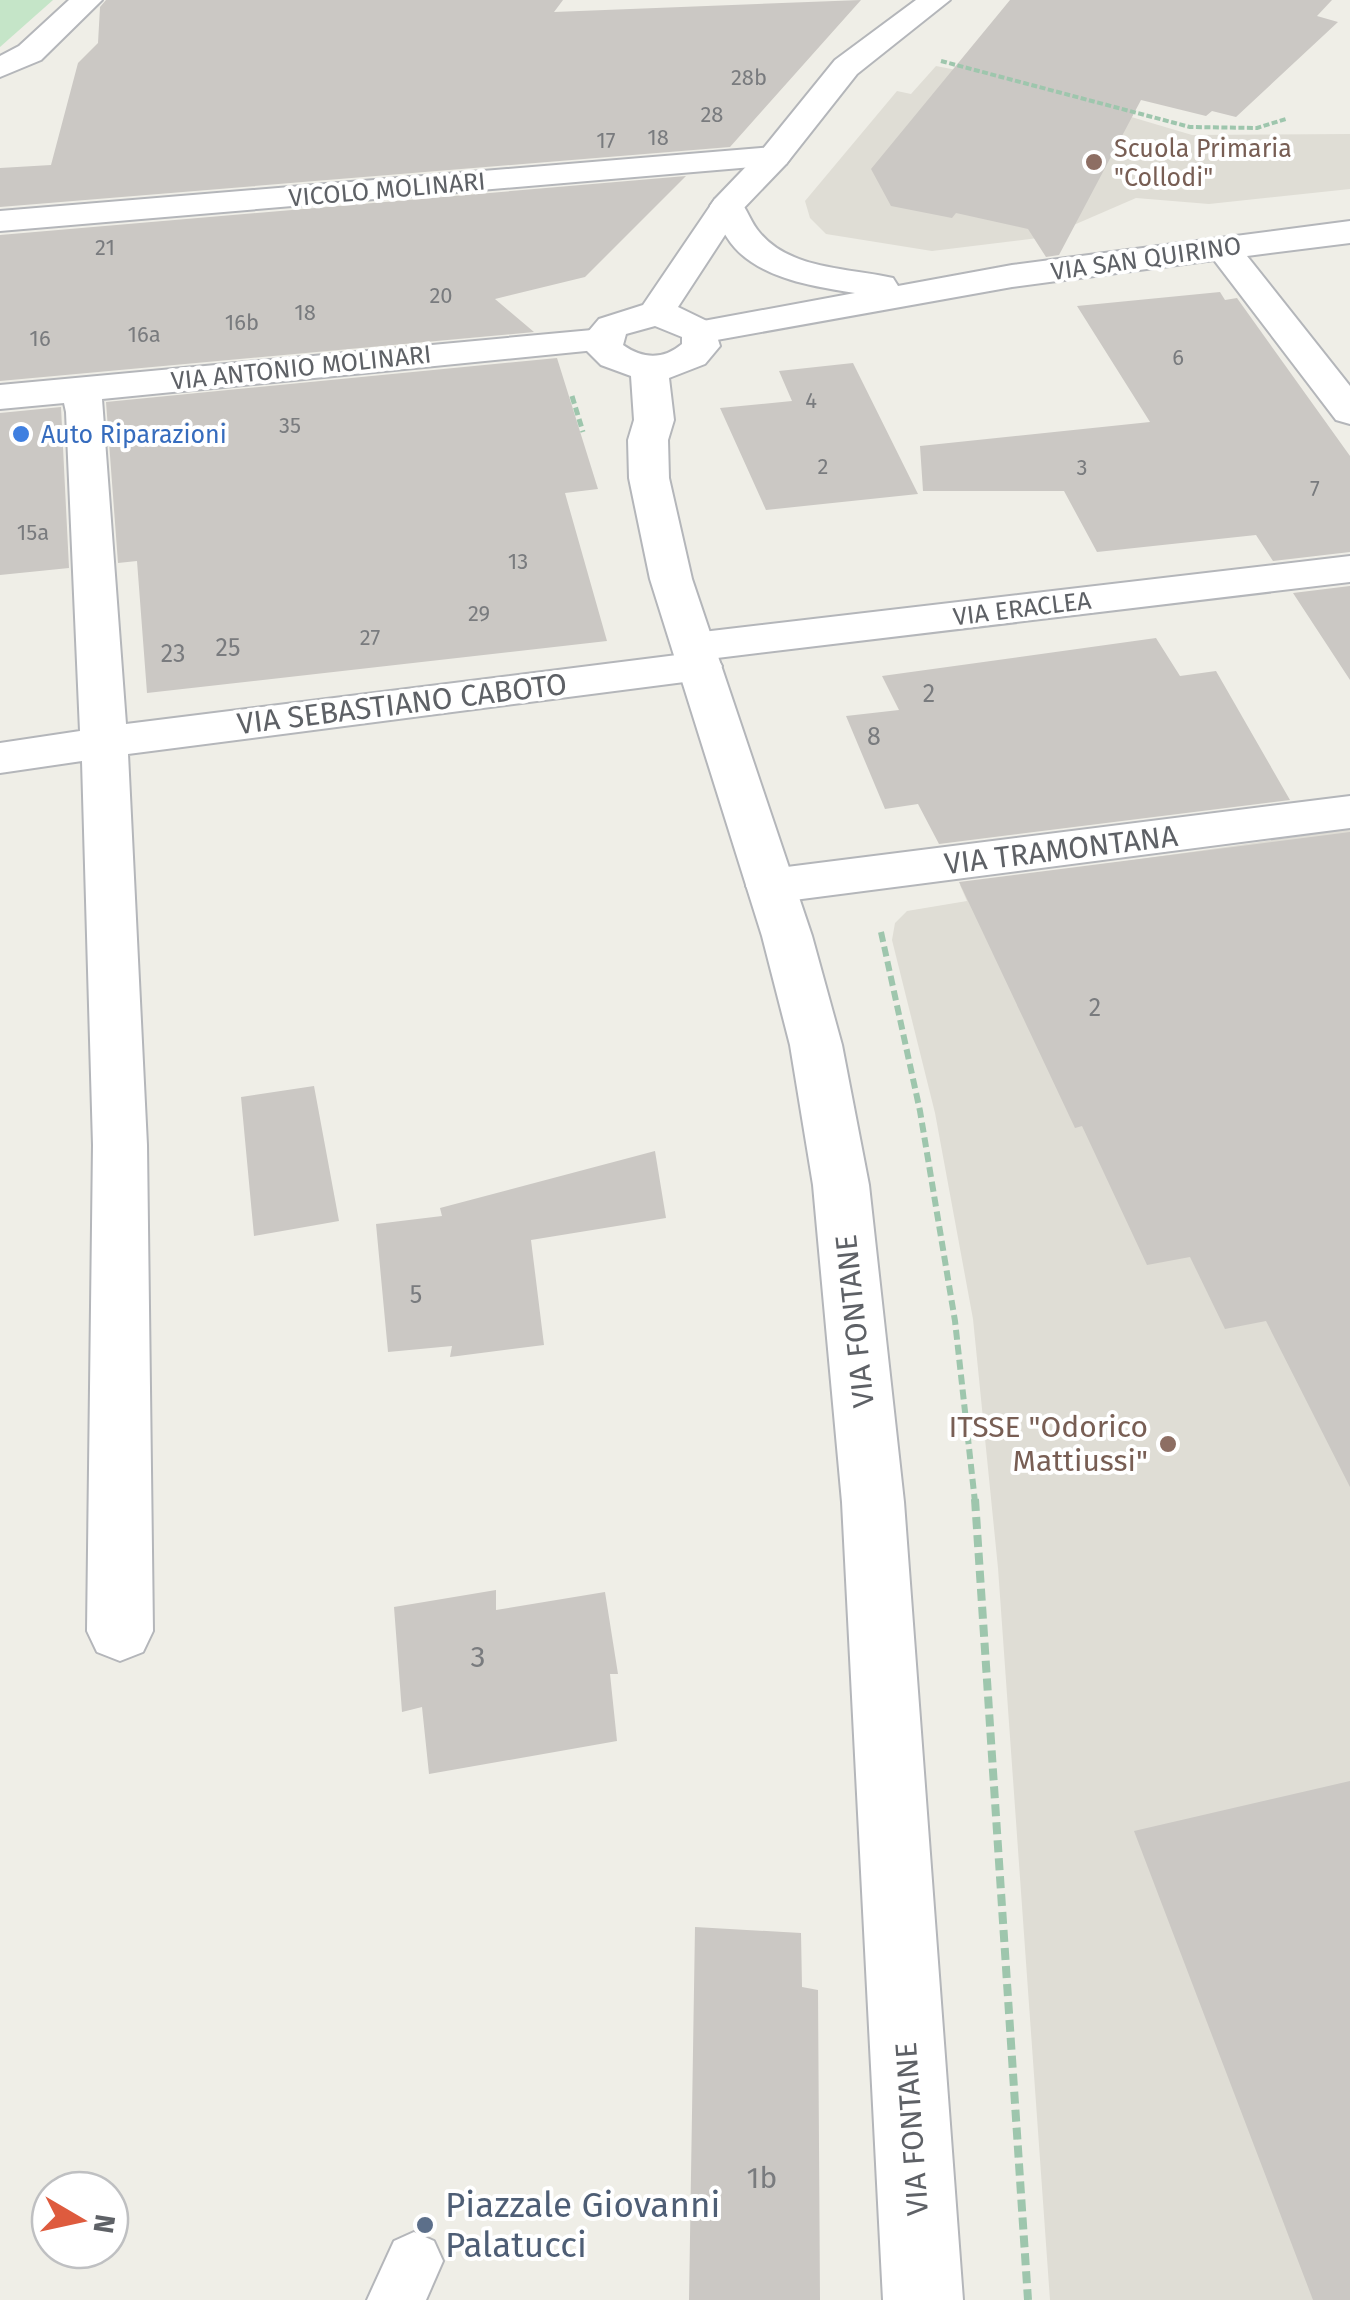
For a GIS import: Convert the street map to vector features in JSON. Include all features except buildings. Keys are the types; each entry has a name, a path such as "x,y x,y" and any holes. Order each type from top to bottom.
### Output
{"street":[{"path":"0,68 30,52 87,0"},
{"path":"636,341 727,206 774,156 846,67 935,0"},
{"name":"VICOLO MOLINARI","path":"0,221 774,156"},
{"name":"VIA SAN QUIRINO","path":"727,206 749,243 788,265 878,286 943,290"},
{"name":"VIA SAN QUIRINO","path":"700,332 1012,276 1350,232"},
{"path":"1222,247 1350,412"},
{"name":"VIA ANTONIO MOLINARI","path":"0,396 636,341 672,317 700,332 701,346 695,355 668,366 636,341"},
{"name":"VIA FONTANE","path":"636,341 654,420 648,440 650,478 672,579 772,886 816,1046 841,1185 873,1502 923,2300"},
{"path":"80,389 85,412 104,742 120,1145 120,1631"},
{"name":"VIA ERACLEA","path":"697,656 1350,568"},
{"name":"VIA SEBASTIANO CABOTO","path":"0,758 697,656"},
{"name":"VIA TRAMONTANA","path":"772,886 1350,812"}],"path":[{"path":"935,59 1190,128 1257,128 1286,120"},
{"path":"568,384 584,436"},
{"path":"883,920 880,940 920,1112 955,1321 982,1566 1028,2300"}],"shaded area":[{"name":"Scuola Primaria \"Collodi\"","path":"936,66 1003,79 1192,135 1350,134 1350,189 1209,204 1136,198 1046,237 932,251 826,234 810,218 805,201 897,91 911,94"},
{"name":"ITSSE \"Odorico Mattiussi\"","path":"1350,829 1350,2300 1050,2300 998,1568 973,1319 935,1113 892,940 895,923 907,911 967,901 960,885"}],"green space":[{"path":"0,0 53,0 0,47"}],"place":[{"name":"Scuola Primaria \"Collodi\"","path":"1094,162"},
{"name":"Auto Riparazioni","path":"21,434"},
{"name":"ITSSE \"Odorico Mattiussi\"","path":"1168,1444"},
{"name":"Piazzale Giovanni Palatucci","path":"425,2225"}]}
